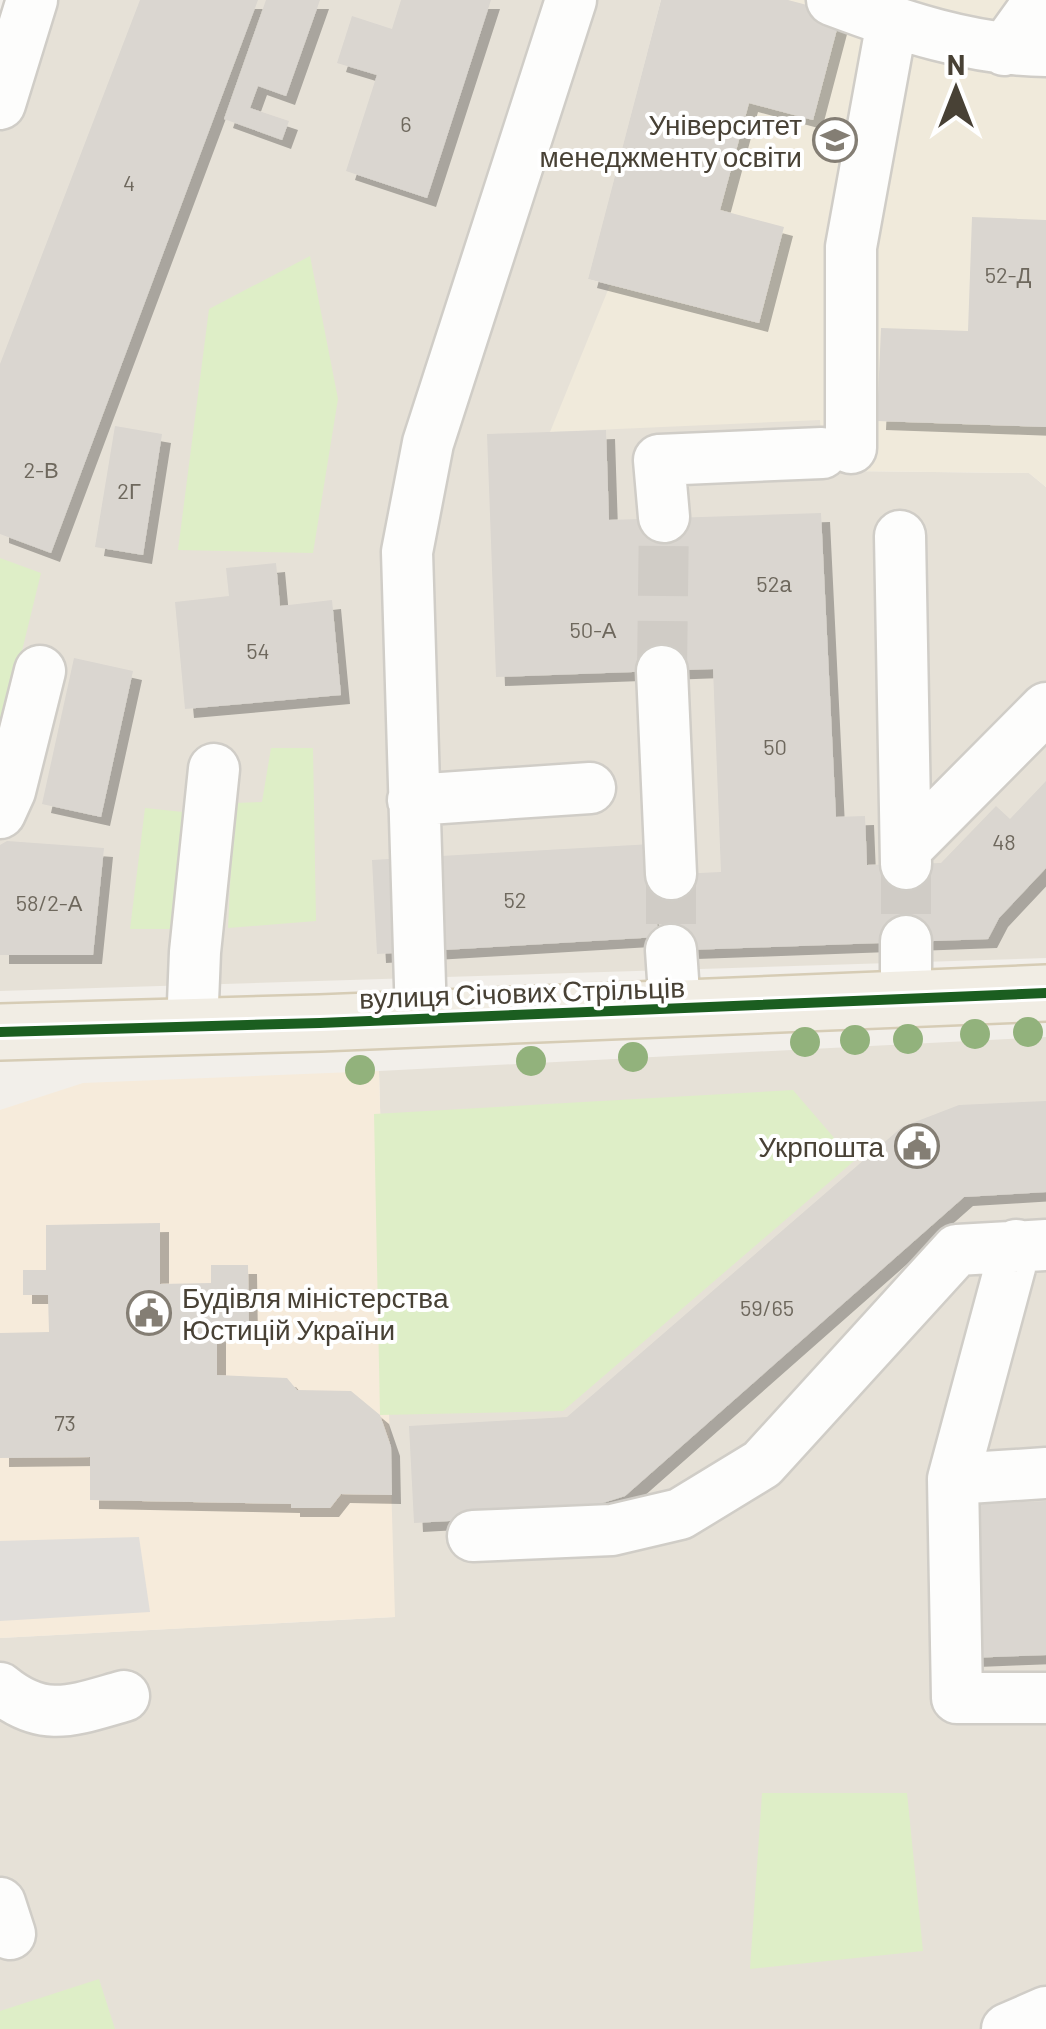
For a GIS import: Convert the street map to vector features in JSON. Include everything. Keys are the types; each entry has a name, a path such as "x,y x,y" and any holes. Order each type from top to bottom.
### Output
{"main road":[{"name":"вулиця Січових Стрільців","path":"0,1032 192,1028 1046,992"}],"street":[{"path":"0,104 32,0"},
{"path":"421,1018 408,552 428,443 571,0"},
{"path":"832,0 892,22 1025,51 1040,0"},
{"path":"664,517 658,460 837,451 851,246 892,22"},
{"path":"900,536 906,857 1046,708"},
{"path":"0,813 10,791 40,671"},
{"path":"662,671 671,874"},
{"path":"192,1028 195,952 214,768"},
{"path":"414,800 590,788"},
{"path":"906,941 906,998"},
{"path":"672,950 675,1008"},
{"path":"473,1536 612,1530 680,1514 762,1464 957,1250 1031,1245 953,1479 956,1698 1046,1698"},
{"path":"953,1479 1046,1473"},
{"path":"0,1688 22,1706 63,1713 124,1696"},
{"path":"1008,2029 1046,2012"}],"shaded area":[{"path":"43,0 661,0 589,279 610,285 820,420 849,471 1029,473 1046,487 1046,958 0,991 0,132"},
{"name":"Університет менеджменту освіти","path":"661,0 1046,0 1046,487 1029,473 849,471 822,453 820,420 550,432 610,285 588,279"},
{"path":"1046,1037 1046,2029 0,2029 0,1638 394,1617 379,1071"},
{"path":"379,1071 395,1617 0,1638 0,1110 83,1083"},
{"path":"139,1537 150,1612 0,1621 0,1541"}],"green space":[{"path":"310,256 338,399 313,553 178,550 209,309"},
{"path":"0,558 41,573 0,741"},
{"path":"271,748 313,748 316,921 228,928 234,803 262,802"},
{"path":"145,808 183,812 174,929 130,929"},
{"path":"793,1090 854,1161 563,1411 380,1415 374,1114"},
{"path":"762,1793 907,1793 923,1951 750,1969"},
{"path":"99,1979 115,2029 0,2029 0,2011"}],"building":[{"path":"140,0 258,0 51,553 0,534 0,364"},
{"path":"266,0 320,0 286,96 258,86 250,108 289,121 282,140 224,119"},
{"path":"401,0 491,0 427,198 346,171 377,75 337,63 352,16 392,29"},
{"path":"661,0 788,0 841,14 813,120 749,103 720,210 784,227 759,323 588,279"},
{"path":"972,217 1046,220 1046,427 877,421 881,328 968,331"},
{"path":"115,426 162,434 143,555 95,547"},
{"path":"606,430 609,520 821,513 836,817 865,816 867,865 941,863 996,806 1010,819 1046,781 1046,868 999,918 988,939 660,951 657,875 721,872 713,669 496,677 487,434"},
{"path":"276,563 280,606 332,600 341,695 185,709 175,602 229,596 226,568"},
{"path":"74,658 133,671 101,817 42,804"},
{"path":"7,841 104,848 93,955 0,955 0,845"},
{"path":"652,844 658,937 377,954 372,860"},
{"path":"1046,1101 1046,1192 964,1197 625,1496 568,1514 414,1523 409,1426 567,1417 902,1127 959,1105"},
{"path":"160,1223 160,1284 211,1283 211,1265 248,1265 249,1333 217,1333 217,1375 287,1378 297,1390 351,1391 380,1415 391,1447 392,1495 341,1494 330,1508 90,1500 90,1457 0,1458 0,1333 49,1332 48,1295 23,1295 23,1270 46,1270 46,1225"},
{"path":"1046,1501 1046,1655 969,1658 975,1504"}],"tunnel":[{"path":"662,671 664,517"},
{"path":"906,864 906,941"},
{"path":"671,874 671,950"}],"cycle path":[{"path":"0,1032 1046,993"}],"place":[{"name":"Університет менеджменту освіти","path":"835,140"},
{"name":"Укрпошта","path":"917,1146"},
{"name":"Будівля міністерства Юстицій України","path":"149,1313"}]}
